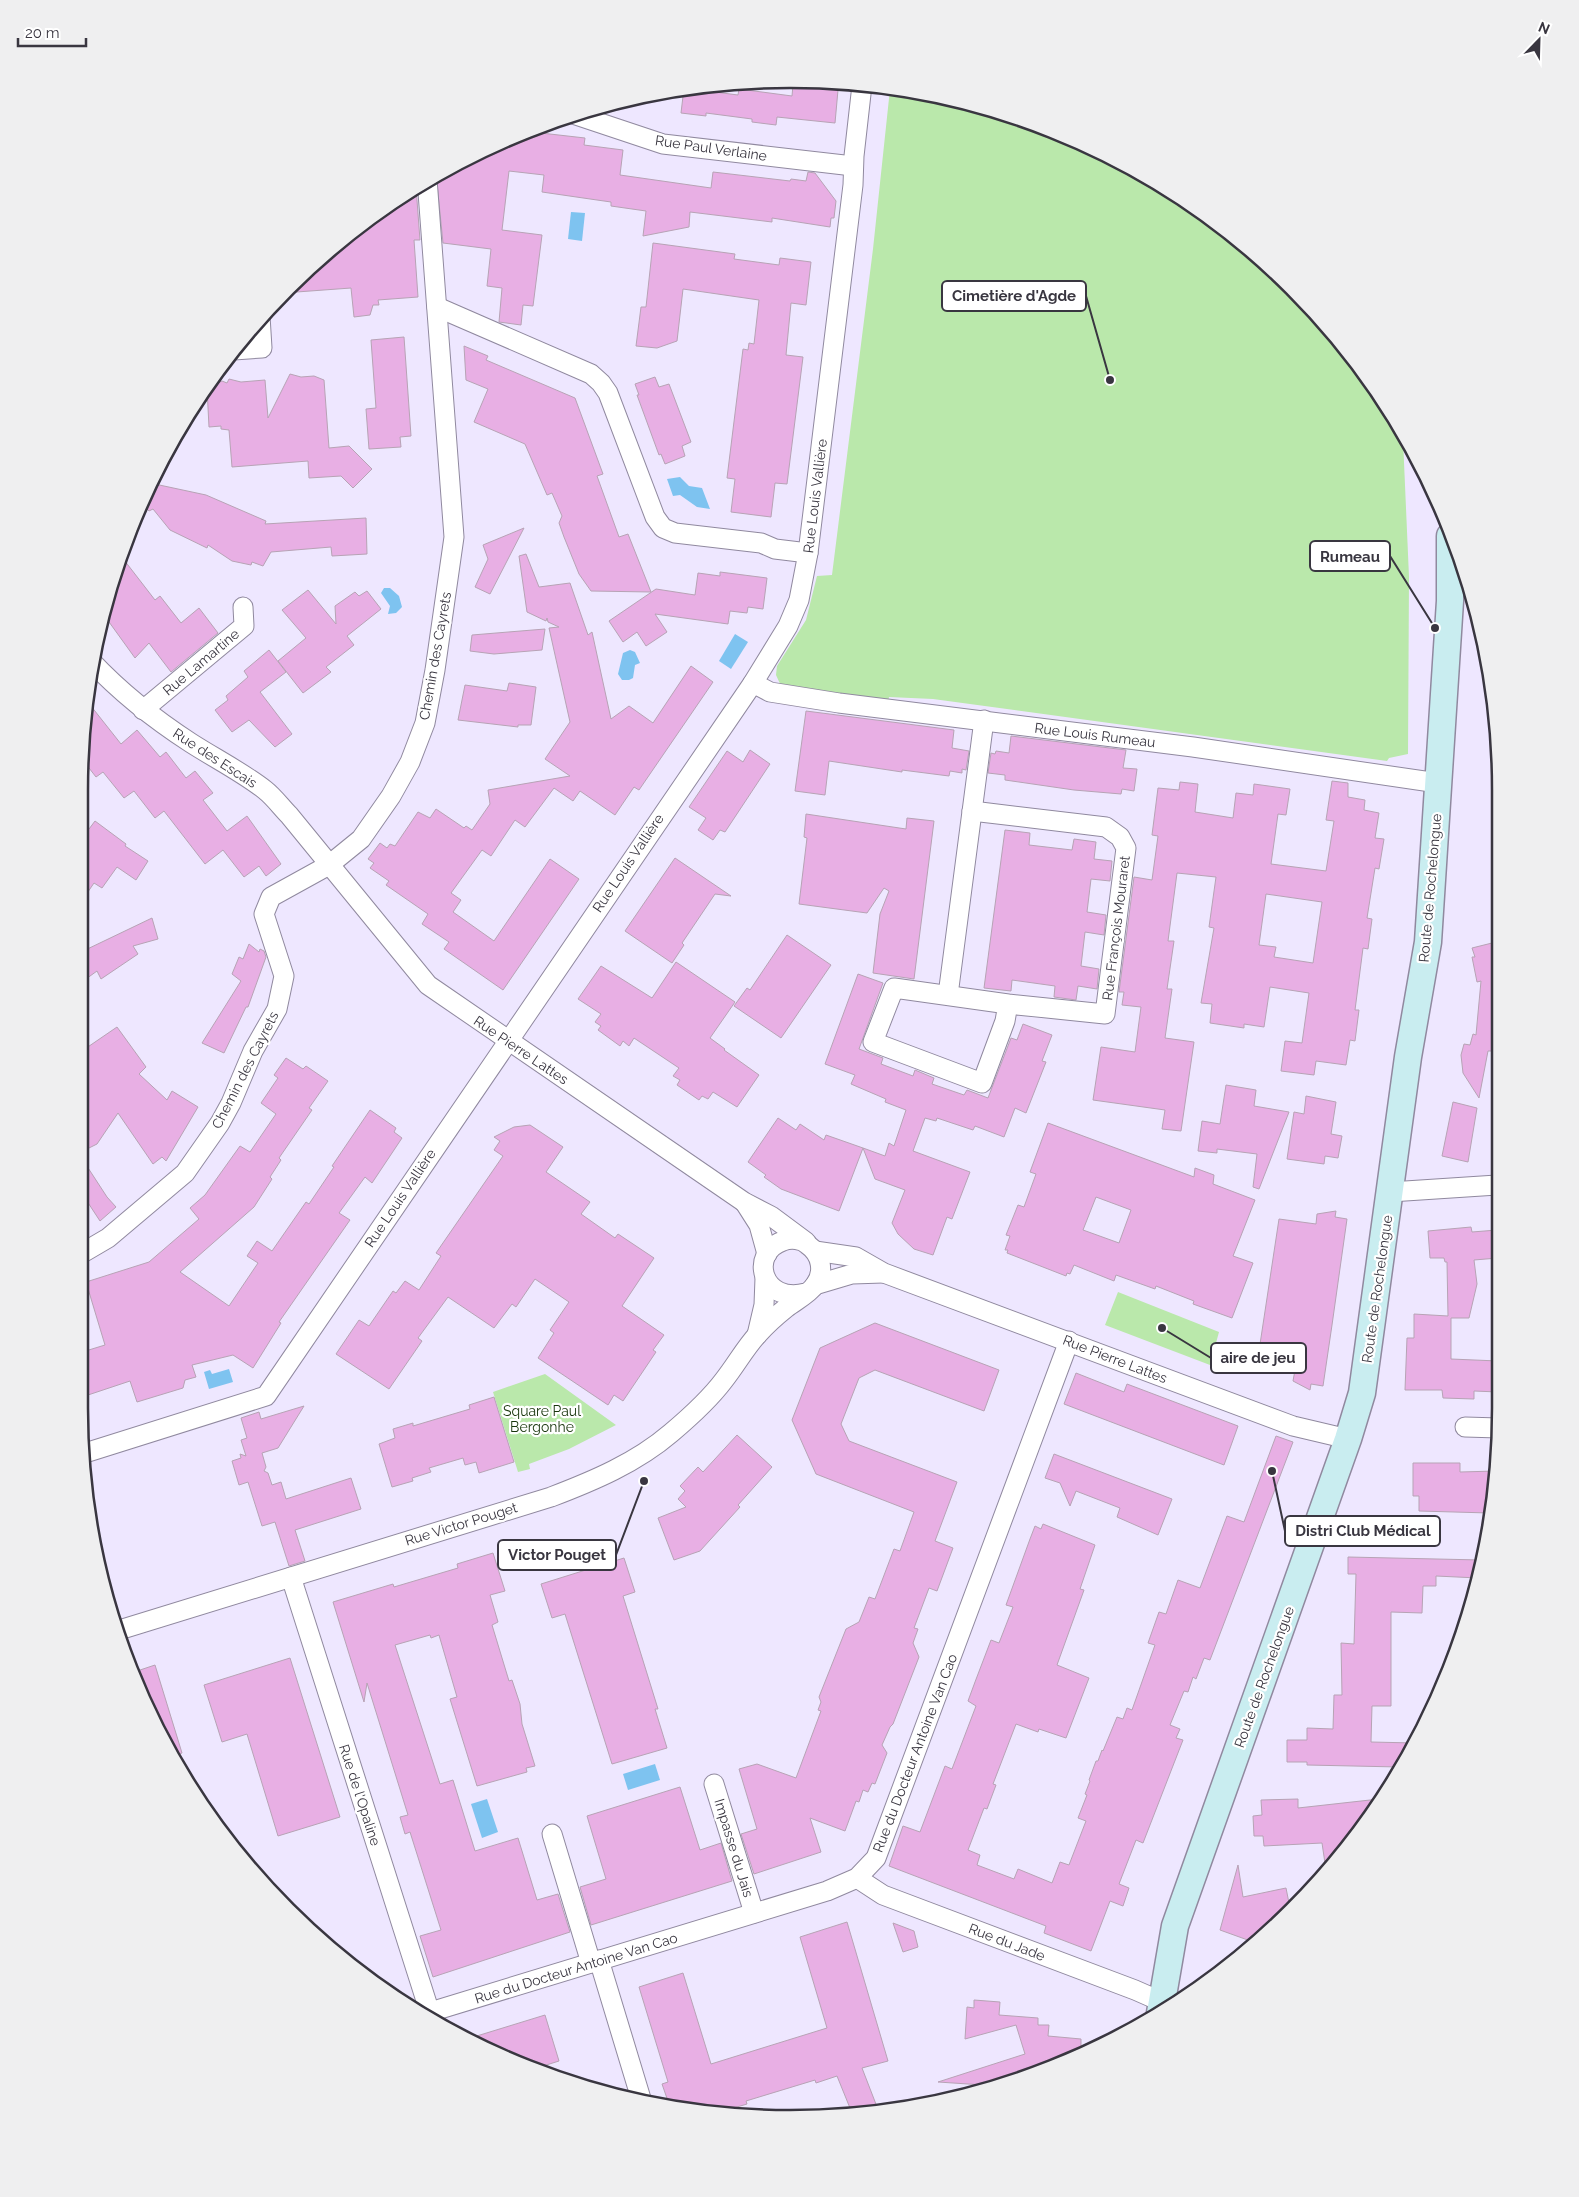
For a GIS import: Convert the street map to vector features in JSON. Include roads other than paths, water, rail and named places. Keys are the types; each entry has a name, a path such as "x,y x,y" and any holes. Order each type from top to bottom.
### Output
{"main road":[{"name":"Route de Rochelongue","path":"1161,2002 1175,1926 1348,1439 1362,1393 1408,1057 1428,942 1450,601 1450,553"}],"street":[{"name":"Rue Louis Vallière","path":"89,1452 266,1396 507,1040 753,683 788,626 799,600 808,553 853,185 853,166 861,92"},
{"name":"Rue Paul Verlaine","path":"585,118 663,144 853,166"},
{"name":"Chemin des Cayrets","path":"88,1250 108,1238 185,1172 220,1123 231,1103 253,1051 277,1009 284,976 264,914 271,897 329,865 361,839 391,796 410,762 425,723 442,625 454,537 428,189"},
{"path":"437,307 591,374 601,382 608,393 655,516 663,528 675,533 761,544 775,549 808,553"},
{"path":"244,349 262,348 261,328"},
{"name":"Rue Lamartine","path":"143,710 244,626 243,607"},
{"name":"Rue des Escais","path":"98,669 115,687 143,710 267,791 329,865"},
{"name":"Rue Louis Rumeau","path":"753,683 770,692 839,704 984,720 1193,747 1438,783"},
{"path":"948,995 984,720"},
{"name":"Rue François Mouraret","path":"972,811 1106,827 1120,838 1126,848 1105,1014 1008,1004 894,988 873,1042 982,1084 1005,1021 1008,1004"},
{"name":"Rue Pierre Lattes","path":"329,865 428,985 744,1202 771,1216 811,1247 856,1257 884,1273 1293,1426 1348,1439"},
{"path":"1390,1192 1492,1185"},
{"name":"Rue Pierre Lattes","path":"744,1202 759,1225 767,1254"},
{"path":"796,1239 811,1247 820,1262 820,1274 810,1289 794,1296 782,1294 772,1288 765,1278 764,1266 767,1254 774,1245 784,1240 796,1239"},
{"name":"Rue Pierre Lattes","path":"810,1289 852,1274 884,1273"},
{"name":"Rue Victor Pouget","path":"757,1335 764,1305 765,1278"},
{"name":"Rue Victor Pouget","path":"124,1629 550,1496 592,1481 625,1464 669,1435 702,1405 724,1380 757,1335 783,1310 810,1289"},
{"name":"Rue du Docteur Antoine Van Cao","path":"433,2012 827,1891 857,1878 876,1858 1069,1341"},
{"path":"1465,1427 1491,1428"},
{"name":"Rue de l'Opaline","path":"291,1577 428,2009"},
{"name":"Impasse du Jais","path":"714,1784 754,1913"},
{"path":"552,1834 639,2093"},
{"name":"Rue du Jade","path":"857,1878 883,1895 1135,1990 1157,2005"}],"water":[{"path":"571,212 585,213 582,241 568,239"},
{"path":"680,477 689,486 702,488 710,509 697,507 680,495 673,496 667,479"},
{"path":"384,588 390,588 399,596 402,607 396,613 388,614 390,606 381,593"},
{"path":"735,634 748,642 731,669 719,661"},
{"path":"630,650 635,652 640,663 635,665 633,678 622,680 618,674 623,653"},
{"path":"229,1369 233,1382 209,1389 204,1372 210,1370 212,1374"},
{"path":"655,1764 660,1780 628,1790 623,1774"},
{"path":"487,1799 498,1832 482,1838 471,1804"}],"place":[{"name":"Cimetière d'Agde","path":"1110,380"},
{"name":"Rumeau","path":"1435,628"},
{"name":"aire de jeu","path":"1162,1328"},
{"name":"Distri Club Médical","path":"1272,1471"},
{"name":"Victor Pouget","path":"644,1481"}],"park label":[{"name":"Square Paul Bergonhe","path":"542,1419"}]}
